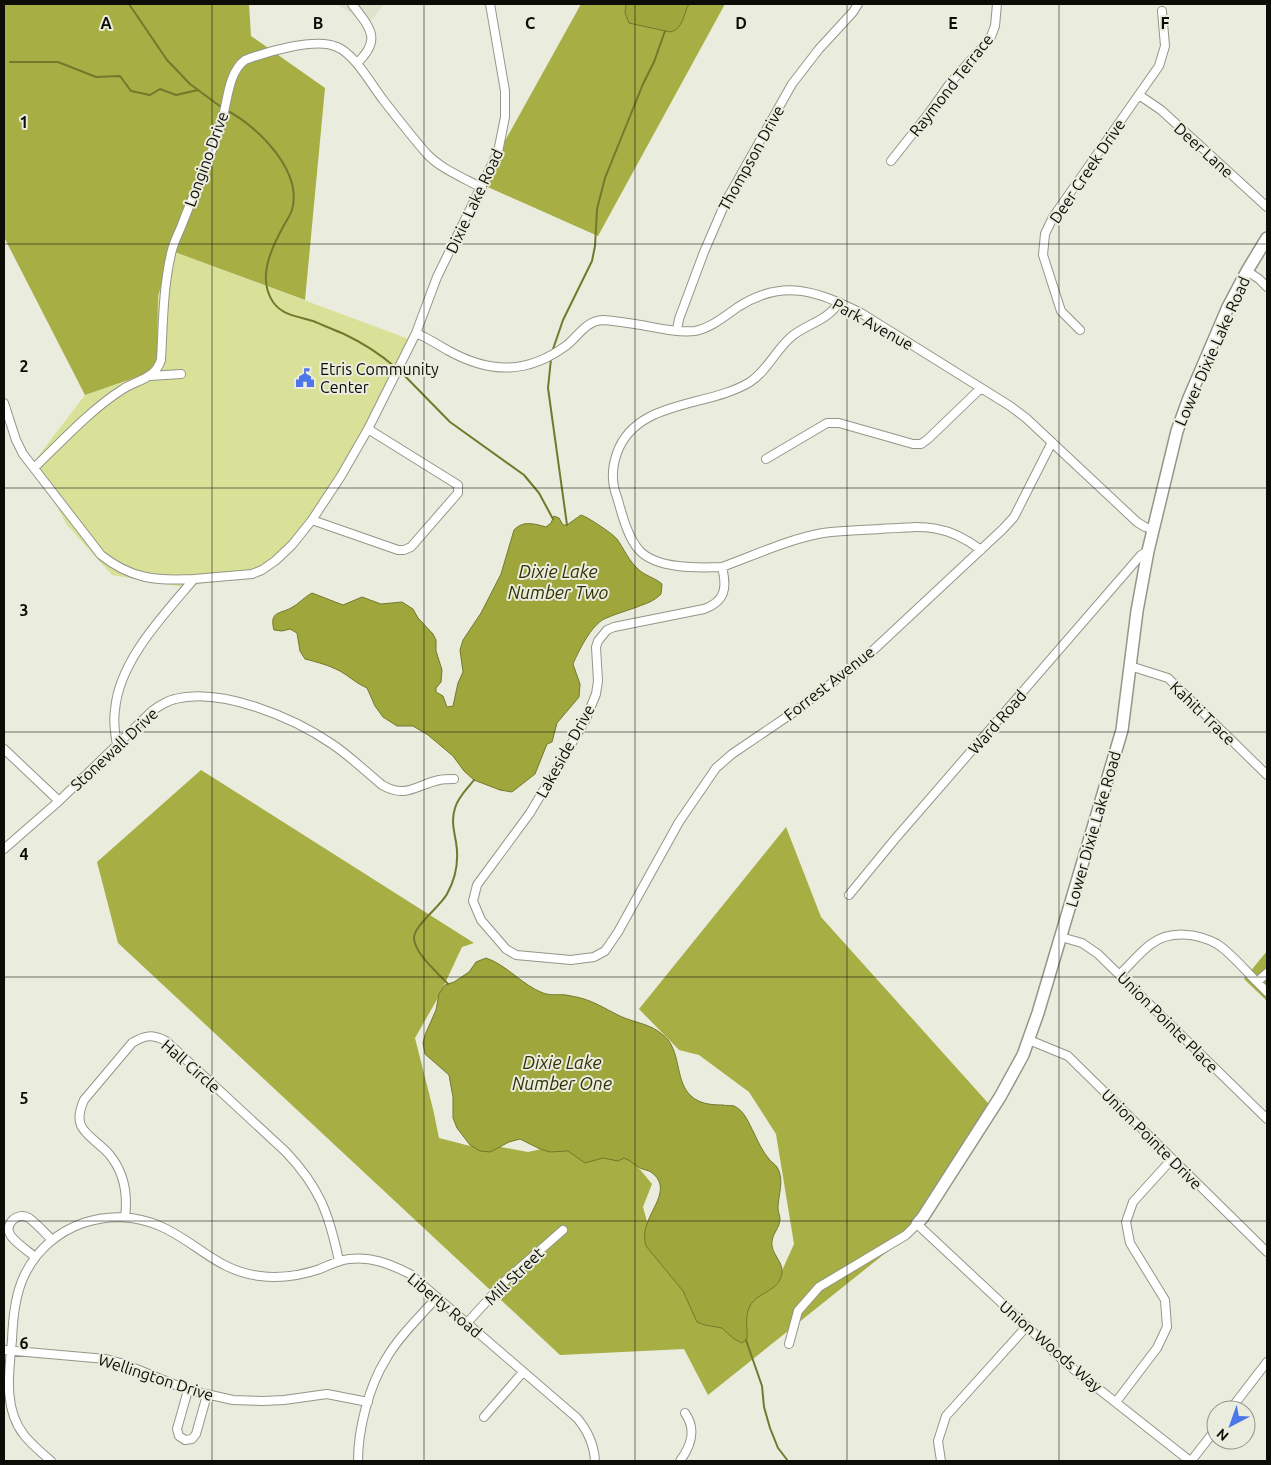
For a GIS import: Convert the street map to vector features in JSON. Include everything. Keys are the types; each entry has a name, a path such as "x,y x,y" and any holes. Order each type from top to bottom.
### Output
{"street":[{"path":"352,4 372,32 371,47 357,63"},
{"name":"Dixie Lake Road","path":"416,333 437,277 498,152 506,117 505,91 490,4"},
{"name":"Thompson Drive","path":"677,330 679,319 704,252 726,201 792,84 858,4"},
{"name":"Raymond Terrace","path":"891,161 951,82 990,39 995,26 998,4"},
{"name":"Deer Creek Drive","path":"1080,330 1061,311 1042,255 1045,234 1052,217 1159,66 1165,46 1162,11"},
{"name":"Longino Drive","path":"150,376 158,368 160,360 171,252 213,150 234,74 240,63 257,56 302,45 321,43 338,47 357,63 384,101 428,156 482,188"},
{"name":"Deer Lane","path":"1139,95 1161,110 1267,207"},
{"name":"Lower Dixie Lake Road","path":"789,1344 798,1311 819,1287 906,1235 923,1217 1000,1097 1023,1055 1045,995 1122,730 1137,611 1152,529 1168,461 1189,398 1228,307 1267,238"},
{"path":"1247,271 1267,287"},
{"name":"Park Avenue","path":"416,333 429,338 448,351 466,359 509,369 530,365 550,356 568,344 587,324 596,320 694,331 707,328 751,299 774,291 801,291 839,302 861,313 982,388 1026,418 1137,522 1152,529"},
{"path":"839,302 829,315 803,328 791,337 765,369 750,382 732,391 649,416 631,431 618,449 613,469 614,490 631,537 638,550 650,559 664,564 722,567 823,533 916,526 934,527 952,532 968,540 981,550"},
{"path":"4,402 16,440 34,468 92,545 111,563 129,573 148,579 166,581 242,576 262,570 275,561 292,545 312,520 341,476 368,429 416,333"},
{"path":"34,468 70,433 114,395 150,376 181,374"},
{"path":"766,459 827,423 839,423 913,444 921,444 982,388"},
{"path":"312,520 398,550 404,550 411,547 458,492 458,485 368,429"},
{"name":"Forrest Avenue","path":"618,932 680,822 716,768 732,754 794,712 867,656 1003,529 1014,516 1052,442"},
{"name":"Ward Road","path":"848,895 1135,563 1148,551"},
{"name":"Lakeside Drive","path":"618,932 605,951 594,956 571,960 516,955 502,945 481,920 473,901 477,885 530,813 585,721 596,694 598,681 596,648 601,635 614,627 712,606 720,599 724,589 725,580 722,567"},
{"path":"116,745 114,710 124,674 150,632 194,579"},
{"name":"Kahiti Trace","path":"1130,666 1168,678 1267,776"},
{"name":"Stonewall Drive","path":"4,849 59,801 152,711 166,702 184,697 225,698 245,703 314,732 334,745 382,785 391,790 407,791 439,780 454,779"},
{"path":"4,749 59,801"},
{"path":"1120,974 1151,944 1165,936 1179,934 1196,935 1218,944 1267,992"},
{"name":"Union Pointe Place","path":"1062,937 1082,942 1098,954 1267,1119"},
{"path":"1257,982 1267,973"},
{"name":"Hall Circle","path":"125,1217 126,1194 121,1173 109,1155 82,1130 79,1121 79,1111 84,1100 132,1043 143,1036 155,1036 166,1041 301,1168 315,1188 326,1210 339,1262"},
{"name":"Union Pointe Drive","path":"1028,1040 1068,1056 1267,1252"},
{"path":"1116,1402 1157,1348 1167,1327 1165,1300 1130,1243 1126,1222 1133,1202 1172,1159"},
{"path":"35,1257 10,1235 9,1228 12,1220 20,1216 27,1217 52,1240"},
{"name":"Liberty Road","path":"51,1461 23,1433 14,1417 9,1392 7,1350 17,1294 25,1274 35,1257 52,1240 68,1229 86,1221 106,1217 144,1220 161,1226 219,1264 250,1275 268,1278 292,1276 348,1259 364,1258 390,1264 410,1274 577,1418 591,1439 595,1461"},
{"name":"Union Woods Way","path":"917,1224 1067,1364 1190,1461"},
{"name":"Mill Street","path":"467,1324 506,1280 563,1230"},
{"path":"358,1461 360,1435 375,1379 386,1358 437,1297"},
{"path":"941,1461 938,1441 946,1416 1027,1326"},
{"name":"Wellington Drive","path":"7,1350 106,1358 188,1390 233,1400 262,1401 327,1394 368,1402"},
{"path":"1238,1400 1267,1362"},
{"path":"484,1417 523,1372"},
{"path":"188,1390 177,1429 179,1436 185,1440 192,1439 196,1434 207,1395"},
{"path":"680,1461 693,1433 692,1426 685,1413"},
{"path":"1190,1461 1206,1441"}],"shaded area":[{"path":"4,4 249,4 251,36 325,88 305,300 172,251 158,296 157,370 85,395 4,237"},
{"path":"336,4 384,4 368,24"},
{"path":"581,4 725,4 598,236 481,184"},
{"path":"172,251 414,341 367,425 341,484 310,527 250,575 183,587 112,575 67,525 33,463 85,395 157,370 158,296"},
{"path":"201,770 474,943 462,947 439,996 415,1038 439,1138 470,1146 501,1147 528,1152 551,1147 612,1149 633,1161 652,1184 643,1207 652,1240 780,1275 794,1244 776,1134 749,1092 699,1055 679,1050 639,1009 786,827 821,917 997,1113 913,1231 708,1395 684,1349 560,1355 118,943 97,862"},
{"path":"1267,951 1267,1001 1244,979"}],"water":[{"path":"626,4 689,4 681,24 670,32 629,23 625,13"},
{"name":"Dixie Lake Number Two","path":"581,515 615,537 635,566 662,584 661,594 650,602 604,619 590,633 573,664 580,684 579,697 557,723 552,742 547,744 535,774 512,792 500,790 474,780 464,771 453,756 428,735 413,726 397,726 383,717 375,706 367,688 336,669 305,659 300,651 297,633 290,629 274,630 273,619 276,614 294,606 312,593 343,605 362,597 381,604 402,602 413,609 436,640 436,651 442,670 441,682 436,688 436,692 443,696 447,707 453,706 458,683 463,672 460,650 463,640 481,613 501,574 514,530 525,524 546,527 551,523 554,516 559,518 563,525 567,525"},
{"name":"Dixie Lake Number One","path":"486,958 501,965 528,985 543,993 584,999 658,1031 669,1041 676,1057 682,1082 691,1096 706,1104 734,1106 744,1114 763,1150 777,1167 781,1177 778,1208 780,1219 772,1245 781,1264 782,1272 778,1283 753,1301 750,1306 747,1318 747,1339 742,1343 734,1339 722,1328 697,1322 683,1291 646,1246 645,1229 660,1191 660,1184 651,1172 640,1168 624,1158 618,1161 603,1158 585,1163 568,1151 550,1152 520,1139 509,1142 490,1152 480,1151 470,1145 457,1128 453,1118 453,1097 449,1075 425,1054 423,1043 436,1010 439,994 445,985 454,982 469,972 476,962"}],"waterway":[{"path":"129,4 167,60 190,84 221,107"},
{"path":"552,352 563,320 592,261 595,246 597,209 605,178 643,84 654,62 665,31"},
{"path":"10,62 58,62 96,77 120,76 131,91 150,95 160,89 176,95 198,90"},
{"path":"228,111 240,118 264,139 275,152 291,180 294,195 292,210 270,254 266,274 268,293 273,302 286,313 313,321 351,337 395,367"},
{"path":"551,359 548,388 567,525"},
{"path":"399,370 450,422 524,475 539,493 553,519"},
{"path":"448,984 423,957 414,939 422,922 444,899 453,882 457,855 453,825 454,812 458,800 474,780"},
{"path":"746,1340 762,1386 764,1407 770,1428 778,1448 788,1461"}],"place":[{"name":"Etris Community Center","path":"305,378"}]}
